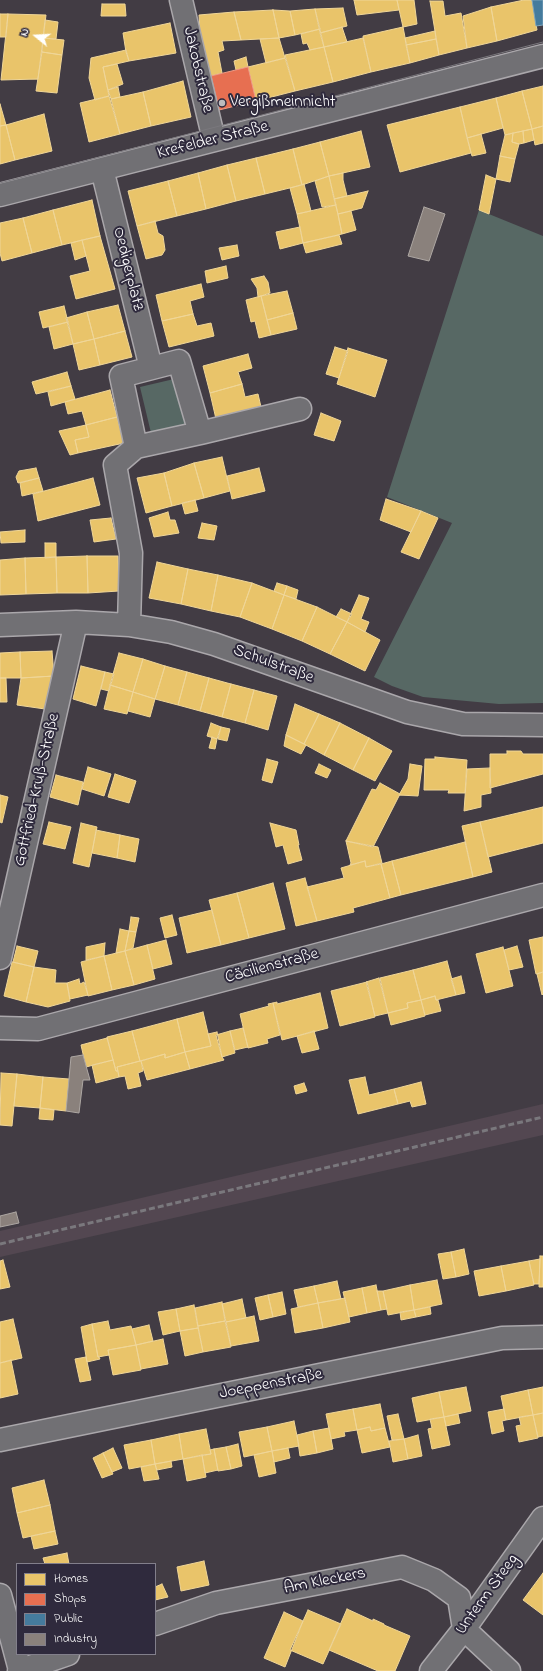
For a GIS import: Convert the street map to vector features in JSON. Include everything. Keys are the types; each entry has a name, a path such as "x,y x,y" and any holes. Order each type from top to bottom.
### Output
{"street":[{"name":"Jakobstraße","path":"180,0 214,140"},
{"name":"Krefelder Straße","path":"0,195 543,56"},
{"name":"Oedigerplatz","path":"102,169 151,368"},
{"path":"136,448 121,376 179,361 200,433"},
{"path":"129,625 132,553 116,464 136,448 300,409"},
{"name":"Schulstraße","path":"0,625 76,622 129,625 170,632 214,644 407,712 463,724 543,725"},
{"name":"Gottfried-Kruß-Straße","path":"0,958 76,622"},
{"name":"Cäcilienstraße","path":"0,1028 38,1029 543,895"},
{"name":"Joeppenstraße","path":"0,1440 502,1338 543,1337"},
{"name":"Unterm Steeg","path":"431,1671 464,1629 543,1518"},
{"name":"Am Kleckers","path":"156,1624 216,1603 402,1567 434,1580 459,1598 464,1629"},
{"path":"0,1595 20,1671 65,1655"},
{"path":"464,1629 510,1671"}],"shaded area":[{"path":"479,210 543,236 543,703 499,704 423,697 392,686 374,677 452,523 387,497"},
{"path":"174,379 186,427 152,437 140,387"},
{"path":"543,1104 543,1135 0,1257 0,1231"}],"building: Homes":[{"path":"354,0 397,0 399,10 357,15"},
{"path":"397,0 414,0 417,24 403,27"},
{"path":"524,0 532,0 537,30 497,41 491,7"},
{"path":"430,1 443,1 445,16 461,13 467,48 439,55"},
{"path":"102,4 125,4 126,16 101,16"},
{"path":"491,7 497,41 467,48 463,16"},
{"path":"343,8 347,26 320,33 315,9"},
{"path":"315,9 320,29 295,35 290,11"},
{"path":"273,10 290,11 295,35 279,38"},
{"path":"273,10 279,38 241,40 234,12"},
{"path":"234,12 241,40 222,41 224,50 218,52 222,73 211,76 200,34 199,15"},
{"path":"0,14 8,14 6,37 0,37"},
{"path":"8,14 46,15 38,79 1,80"},
{"path":"45,20 58,22 56,39 43,38"},
{"path":"170,23 176,53 129,61 123,33"},
{"path":"342,27 347,42 324,47 320,33"},
{"path":"403,27 410,63 371,72 363,36"},
{"path":"320,29 324,47 310,50 307,43 303,44 301,34"},
{"path":"435,31 436,39 406,45 405,38"},
{"path":"43,38 64,40 62,55 42,52"},
{"path":"279,38 285,58 266,63 260,39"},
{"path":"363,38 371,72 333,82 324,47"},
{"path":"436,39 439,55 410,63 406,45"},
{"path":"324,47 333,82 295,91 285,55"},
{"path":"126,50 129,61 103,67 109,96 95,100 89,78 91,58"},
{"path":"42,52 62,55 57,93 36,91"},
{"path":"246,57 248,67 236,70 234,61"},
{"path":"285,58 295,91 256,101 248,67"},
{"path":"117,64 123,84 108,90 103,67"},
{"path":"183,81 191,117 151,126 143,92"},
{"path":"543,86 543,126 532,129 522,91"},
{"path":"118,87 120,97 111,99 108,90"},
{"path":"522,91 532,129 505,135 496,98"},
{"path":"143,92 151,126 120,134 111,99"},
{"path":"109,96 120,134 89,142 80,103"},
{"path":"496,98 503,128 467,138 460,107"},
{"path":"0,104 6,125 0,126"},
{"path":"460,107 471,153 400,172 387,125"},
{"path":"44,114 52,151 15,160 6,125"},
{"path":"6,125 15,160 0,164 0,126"},
{"path":"543,126 543,143 535,145 532,129"},
{"path":"532,129 534,140 524,143 523,131"},
{"path":"361,131 370,167 329,176 320,142"},
{"path":"523,131 524,143 519,144 512,142 513,133"},
{"path":"513,133 512,142 519,144 515,159 500,156 505,135"},
{"path":"481,134 486,153 472,156 467,138"},
{"path":"320,142 329,176 302,185 293,149"},
{"path":"293,149 302,185 265,194 256,158"},
{"path":"500,156 515,159 510,182 496,179"},
{"path":"256,158 265,194 236,201 227,165"},
{"path":"227,165 236,201 206,209 198,173"},
{"path":"198,173 206,209 177,216 168,181"},
{"path":"343,173 347,196 334,199 329,176"},
{"path":"486,175 496,179 489,214 479,210"},
{"path":"329,176 336,205 322,207 315,181"},
{"path":"168,181 177,216 137,226 128,191"},
{"path":"304,184 311,211 297,214 290,188"},
{"path":"368,191 362,208 338,214 334,199"},
{"path":"92,200 100,236 62,245 53,210"},
{"path":"336,205 342,234 303,243 297,214"},
{"path":"53,210 62,245 32,253 23,218"},
{"path":"351,211 356,230 342,234 338,214"},
{"path":"23,218 32,253 2,261 0,253 0,223"},
{"path":"155,221 158,233 163,236 165,250 162,255 146,259 137,226"},
{"path":"300,227 303,243 280,249 276,232"},
{"path":"339,235 342,244 306,253 303,243"},
{"path":"100,236 115,289 76,299 70,276 90,271 82,240"},
{"path":"82,240 86,256 75,260 71,243"},
{"path":"237,245 239,256 222,260 219,248"},
{"path":"226,266 228,278 207,283 205,271"},
{"path":"264,276 268,282 270,293 258,297 257,288 251,279"},
{"path":"201,284 204,297 190,301 193,314 162,321 156,295"},
{"path":"287,291 293,313 267,320 261,296"},
{"path":"261,296 271,335 259,338 255,321 251,322 246,300"},
{"path":"118,305 125,331 94,339 87,312"},
{"path":"64,306 68,322 43,328 39,312"},
{"path":"87,312 94,339 73,344 66,318"},
{"path":"293,313 297,329 271,335 267,320"},
{"path":"193,314 197,326 211,323 214,336 169,347 162,321"},
{"path":"68,322 73,344 54,349 49,327"},
{"path":"125,331 132,357 100,365 94,339"},
{"path":"94,339 100,365 79,370 73,344"},
{"path":"335,347 348,351 339,378 326,374"},
{"path":"348,348 387,360 375,397 337,384"},
{"path":"248,354 252,368 238,372 242,384 210,393 203,366"},
{"path":"67,372 71,386 36,394 32,382"},
{"path":"242,384 245,397 258,394 261,407 216,419 210,393"},
{"path":"71,386 75,399 51,406 48,392"},
{"path":"110,390 117,417 86,425 82,411 68,414 65,402"},
{"path":"321,413 341,421 334,441 314,435"},
{"path":"117,417 124,443 78,453 75,440 89,437 86,425"},
{"path":"86,425 89,437 75,440 78,453 70,455 59,431"},
{"path":"222,457 230,491 204,498 194,463"},
{"path":"194,463 204,498 172,506 164,473"},
{"path":"36,468 39,478 18,483 16,477 19,471"},
{"path":"259,468 265,491 232,499 227,476"},
{"path":"164,473 172,506 146,513 137,478"},
{"path":"39,478 43,491 22,496 20,483"},
{"path":"93,478 100,505 38,521 33,494"},
{"path":"386,499 421,511 411,532 380,520"},
{"path":"195,500 198,511 185,514 182,503"},
{"path":"421,511 438,518 419,559 401,552"},
{"path":"168,512 170,520 175,520 179,533 154,537 149,518"},
{"path":"111,518 116,539 94,542 90,520"},
{"path":"202,523 217,526 214,540 198,538"},
{"path":"25,530 25,542 1,543 0,532"},
{"path":"45,543 56,543 56,557 45,558"},
{"path":"87,556 118,556 119,591 88,593"},
{"path":"87,556 88,593 57,593 56,557"},
{"path":"56,557 57,593 26,594 25,558"},
{"path":"25,558 26,594 0,595 0,560"},
{"path":"157,562 188,569 181,604 149,598"},
{"path":"188,569 218,575 211,611 181,604"},
{"path":"218,575 252,583 240,617 211,611"},
{"path":"252,583 284,595 272,629 240,617"},
{"path":"277,583 287,586 284,595 274,591"},
{"path":"287,586 298,590 296,599 284,595"},
{"path":"284,595 317,607 302,641 272,629"},
{"path":"359,595 369,598 361,619 369,622 365,632 347,622"},
{"path":"317,607 347,622 330,654 302,641"},
{"path":"341,609 352,614 347,622 336,617"},
{"path":"347,622 380,640 365,671 330,654"},
{"path":"52,651 54,676 21,678 20,652"},
{"path":"20,652 21,678 0,678 0,653"},
{"path":"119,653 143,659 133,692 110,685"},
{"path":"143,659 165,666 155,699 133,692"},
{"path":"81,666 105,672 96,706 73,699"},
{"path":"165,666 187,672 178,705 155,699"},
{"path":"105,672 114,674 109,691 101,689"},
{"path":"187,672 209,678 200,711 178,705"},
{"path":"54,676 45,709 17,705 21,678"},
{"path":"0,678 6,678 7,702 0,702"},
{"path":"209,678 231,684 222,717 200,711"},
{"path":"231,684 254,690 245,723 222,717"},
{"path":"110,685 133,692 127,714 104,709"},
{"path":"254,690 277,696 268,730 245,723"},
{"path":"133,692 155,699 150,717 128,711"},
{"path":"295,704 319,714 304,744 286,735"},
{"path":"319,714 340,723 324,755 304,744"},
{"path":"211,723 221,727 217,739 207,736"},
{"path":"340,723 369,738 353,770 324,755"},
{"path":"221,727 230,729 227,741 218,739"},
{"path":"286,735 306,745 301,754 284,746"},
{"path":"212,737 217,739 215,749 209,748"},
{"path":"369,738 392,751 375,781 353,770"},
{"path":"507,751 521,751 523,754 543,754 543,774 490,788 490,754 507,754"},
{"path":"435,757 467,760 465,793 448,793 449,790 424,790 425,759 435,759"},
{"path":"267,759 278,762 272,783 262,780"},
{"path":"319,764 331,770 327,778 315,773"},
{"path":"410,764 422,766 418,796 399,795 408,779"},
{"path":"88,767 111,774 104,796 82,789"},
{"path":"490,768 491,793 481,795 481,807 464,811 467,769"},
{"path":"115,774 136,781 129,803 108,797"},
{"path":"56,775 83,782 78,805 50,797"},
{"path":"380,783 400,794 373,847 346,841 372,789 376,790"},
{"path":"0,795 8,797 2,823 0,822"},
{"path":"543,807 543,843 488,857 480,822"},
{"path":"49,822 71,827 65,849 43,844"},
{"path":"480,822 492,872 473,877 462,826"},
{"path":"81,823 97,827 89,867 73,863"},
{"path":"270,823 296,830 302,860 288,864 283,845 276,847"},
{"path":"96,830 120,835 117,858 92,853"},
{"path":"120,835 139,839 135,862 117,858"},
{"path":"346,841 378,847 382,863 366,867 365,861 350,865 351,863"},
{"path":"465,842 473,877 401,895 392,861"},
{"path":"365,861 366,867 381,864 390,898 353,908 354,912 317,921 307,887 344,878 341,868"},
{"path":"392,861 401,895 390,898 381,864"},
{"path":"305,878 317,921 296,926 286,883"},
{"path":"273,883 285,929 249,938 237,893"},
{"path":"237,893 249,938 221,945 209,900"},
{"path":"212,910 221,945 187,953 179,918"},
{"path":"172,915 177,935 165,938 160,918"},
{"path":"131,917 139,918 136,932 129,931"},
{"path":"120,929 129,931 125,951 116,953"},
{"path":"129,931 136,932 133,948 125,951"},
{"path":"543,937 543,972 536,974 529,940"},
{"path":"166,940 172,964 153,969 147,945"},
{"path":"105,943 104,956 86,960 86,947"},
{"path":"147,945 155,979 134,985 125,951"},
{"path":"17,946 38,951 34,967 13,962"},
{"path":"517,946 523,967 509,970 504,950"},
{"path":"503,947 513,986 486,993 476,954"},
{"path":"125,951 134,985 112,990 104,956"},
{"path":"104,956 112,990 88,996 81,962"},
{"path":"447,961 456,995 436,1000 435,996 421,1000 413,970"},
{"path":"12,962 34,967 26,1002 4,996"},
{"path":"34,967 56,970 55,983 67,983 70,1001 48,1007 26,1002"},
{"path":"413,970 421,1000 407,1003 408,1008 388,1013 380,978"},
{"path":"543,972 543,994 542,995 537,974"},
{"path":"461,976 465,993 456,995 451,979"},
{"path":"379,978 388,1013 375,1016 366,982"},
{"path":"79,979 80,984 84,982 88,995 70,999 67,983"},
{"path":"367,982 375,1017 340,1026 331,991"},
{"path":"320,993 328,1028 282,1040 273,1003 277,1002 277,1004"},
{"path":"435,996 436,1000 438,1000 441,1011 425,1015 421,1000"},
{"path":"421,1000 425,1016 391,1025 388,1013 408,1008 407,1003"},
{"path":"273,1003 280,1035 267,1039 268,1043 248,1048 240,1014 269,1006 268,1004"},
{"path":"203,1012 211,1046 185,1052 177,1019"},
{"path":"177,1019 185,1052 165,1058 165,1054 140,1061 132,1031"},
{"path":"243,1028 248,1047 235,1050 230,1031"},
{"path":"132,1031 140,1061 117,1067 118,1071 116,1071 107,1037"},
{"path":"230,1031 235,1053 222,1057 216,1035"},
{"path":"314,1031 319,1049 302,1053 297,1036"},
{"path":"217,1032 222,1057 224,1060 190,1069 185,1052 211,1046 208,1034"},
{"path":"107,1038 113,1060 86,1067 81,1045"},
{"path":"185,1052 190,1069 147,1080 141,1061 165,1054 165,1058"},
{"path":"113,1060 119,1077 96,1083 92,1065"},
{"path":"141,1061 143,1071 138,1073 141,1086 128,1089 125,1076 119,1077 117,1067"},
{"path":"1,1073 17,1074 12,1126 0,1125"},
{"path":"17,1074 43,1077 40,1108 14,1106"},
{"path":"43,1077 69,1079 66,1111 40,1108"},
{"path":"365,1077 369,1095 394,1089 398,1104 358,1114 349,1080"},
{"path":"421,1082 426,1104 412,1107 410,1101 398,1104 394,1089"},
{"path":"304,1083 307,1091 296,1094 294,1086"},
{"path":"40,1108 54,1110 53,1120 39,1119"},
{"path":"464,1249 469,1274 456,1277 451,1252"},
{"path":"451,1252 456,1277 443,1279 438,1254"},
{"path":"540,1256 543,1256 543,1287 539,1287"},
{"path":"540,1259 539,1284 534,1284 529,1261"},
{"path":"3,1260 10,1287 0,1289 0,1261"},
{"path":"529,1261 534,1285 506,1291 501,1266"},
{"path":"501,1266 506,1291 479,1296 474,1271"},
{"path":"437,1280 442,1304 414,1310 410,1285"},
{"path":"337,1281 341,1299 318,1303 314,1286"},
{"path":"376,1285 381,1310 367,1313 362,1288"},
{"path":"410,1285 414,1310 388,1315 383,1291"},
{"path":"314,1286 318,1303 298,1307 294,1290"},
{"path":"362,1288 367,1313 349,1317 343,1292"},
{"path":"377,1291 383,1291 387,1309 381,1310"},
{"path":"282,1292 286,1314 273,1317 268,1295"},
{"path":"268,1295 273,1317 260,1320 255,1298"},
{"path":"345,1298 350,1322 323,1328 318,1303"},
{"path":"242,1299 246,1318 226,1322 222,1304"},
{"path":"222,1302 225,1321 198,1326 195,1308"},
{"path":"318,1303 323,1328 295,1333 291,1309"},
{"path":"194,1305 198,1328 180,1331 176,1309"},
{"path":"430,1307 431,1314 416,1317 414,1310"},
{"path":"176,1309 180,1331 163,1335 158,1312"},
{"path":"414,1310 416,1317 401,1320 400,1312"},
{"path":"254,1316 259,1341 231,1346 226,1322"},
{"path":"13,1319 22,1358 0,1363 0,1322"},
{"path":"108,1321 110,1330 131,1326 136,1345 108,1350 109,1355 98,1357 92,1324"},
{"path":"225,1321 231,1347 203,1352 198,1326"},
{"path":"92,1324 98,1357 100,1359 87,1362 81,1327"},
{"path":"149,1325 153,1341 136,1345 132,1329"},
{"path":"198,1328 203,1352 185,1356 180,1331"},
{"path":"163,1339 168,1364 141,1369 136,1345"},
{"path":"136,1345 141,1370 113,1375 108,1350"},
{"path":"86,1357 91,1380 80,1382 75,1359"},
{"path":"11,1360 18,1394 0,1398 0,1363"},
{"path":"466,1387 471,1411 444,1417 439,1392"},
{"path":"543,1387 543,1413 533,1415 528,1390"},
{"path":"528,1390 533,1415 506,1420 501,1396"},
{"path":"439,1392 444,1417 417,1422 412,1398"},
{"path":"380,1404 385,1428 371,1431 370,1427 357,1430 353,1409"},
{"path":"353,1409 357,1430 344,1432 345,1436 331,1439 326,1414"},
{"path":"504,1409 506,1420 502,1421 504,1431 492,1434 488,1412"},
{"path":"543,1413 543,1436 538,1437 533,1415"},
{"path":"398,1414 404,1439 392,1440 387,1416"},
{"path":"458,1414 460,1423 446,1426 444,1417"},
{"path":"533,1415 538,1438 519,1442 516,1426 521,1425 519,1417"},
{"path":"444,1417 450,1445 432,1449 428,1429 432,1428 430,1419"},
{"path":"294,1421 299,1446 272,1451 267,1427"},
{"path":"267,1427 272,1451 244,1457 239,1432"},
{"path":"370,1427 371,1431 385,1428 390,1447 362,1453 357,1430"},
{"path":"329,1428 333,1449 317,1453 313,1431"},
{"path":"206,1429 211,1454 183,1459 179,1434"},
{"path":"313,1431 317,1453 300,1456 297,1435"},
{"path":"179,1434 183,1459 155,1464 151,1440"},
{"path":"418,1435 422,1456 408,1459 404,1439"},
{"path":"404,1439 408,1459 393,1462 389,1441"},
{"path":"151,1440 155,1464 129,1469 124,1445"},
{"path":"238,1444 242,1466 231,1469 226,1447"},
{"path":"226,1447 231,1469 218,1471 214,1449"},
{"path":"113,1448 122,1468 112,1472 103,1453"},
{"path":"288,1448 290,1458 274,1462 272,1451"},
{"path":"214,1449 218,1470 205,1473 202,1455 211,1454 210,1450"},
{"path":"272,1451 276,1473 259,1477 254,1455"},
{"path":"103,1453 113,1474 102,1478 93,1458"},
{"path":"202,1455 206,1477 187,1481 183,1459"},
{"path":"171,1461 172,1467 157,1470 155,1464"},
{"path":"155,1464 159,1479 144,1481 141,1467"},
{"path":"44,1480 50,1505 17,1513 12,1488"},
{"path":"50,1505 55,1531 23,1538 17,1513"},
{"path":"55,1531 58,1544 34,1549 31,1536"},
{"path":"67,1553 69,1563 45,1563 43,1558"},
{"path":"204,1561 209,1585 181,1591 177,1567"},
{"path":"543,1573 543,1615 523,1600"},
{"path":"162,1584 168,1597 156,1600 156,1587"},
{"path":"347,1609 410,1636 395,1671 378,1671 329,1650"},
{"path":"308,1610 341,1624 323,1664 290,1650"},
{"path":"284,1612 303,1621 285,1667 264,1658"}],"building: Shops":[{"path":"248,67 256,101 219,110 211,76"}],"building: Public":[{"path":"532,0 543,0 543,25 536,26"}],"building: Industry":[{"path":"424,207 445,214 429,261 408,256"},
{"path":"83,1055 90,1080 83,1080 79,1113 66,1111 71,1057"},
{"path":"16,1212 19,1223 0,1227 0,1216"}],"tram line":[{"path":"0,183 543,42"}],"railway":[{"path":"0,1244 543,1117"}],"place":[{"name":"Vergißmeinnicht","path":"222,103"}]}
